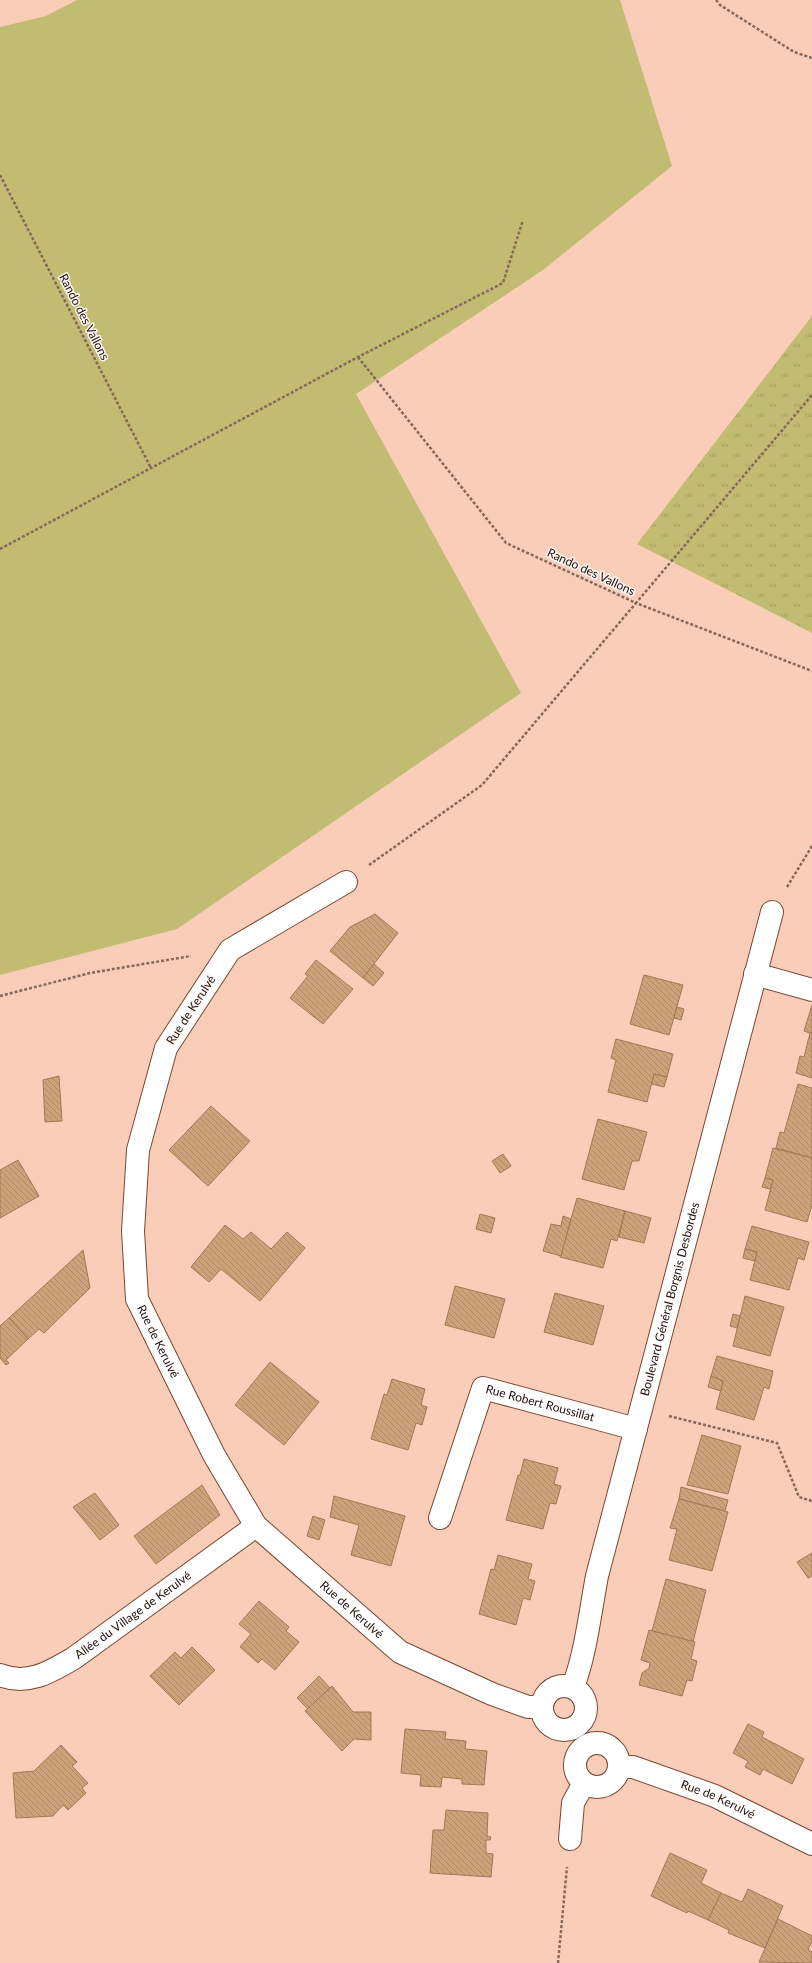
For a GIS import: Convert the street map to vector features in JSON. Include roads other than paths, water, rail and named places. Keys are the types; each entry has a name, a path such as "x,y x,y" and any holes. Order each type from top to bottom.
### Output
{"street":[{"name":"Rue de Kerulvé","path":"346,882 230,950 166,1048 138,1150 133,1231 137,1298 214,1455 256,1526 400,1652 492,1694 528,1707 546,1716"},
{"name":"Boulevard Général Borgnis Desbordes","path":"580,1695 578,1674 597,1576 772,912"},
{"path":"756,974 812,990"},
{"name":"Rue Robert Roussillat","path":"440,1518 483,1388 638,1419"},
{"name":"Allée du Village de Kerulvé","path":"0,1675 12,1680 44,1676 74,1658 256,1526"},
{"path":"570,1839 573,1803 580,1777 575,1757 584,1746 598,1742 612,1748 617,1760 614,1779 608,1784 595,1787 580,1777 546,1716 546,1694 559,1686 580,1695 617,1760"},
{"path":"546,1716 563,1730 576,1727 585,1716 580,1695"},
{"name":"Rue de Kerulvé","path":"617,1760 715,1796 812,1844"}]}
